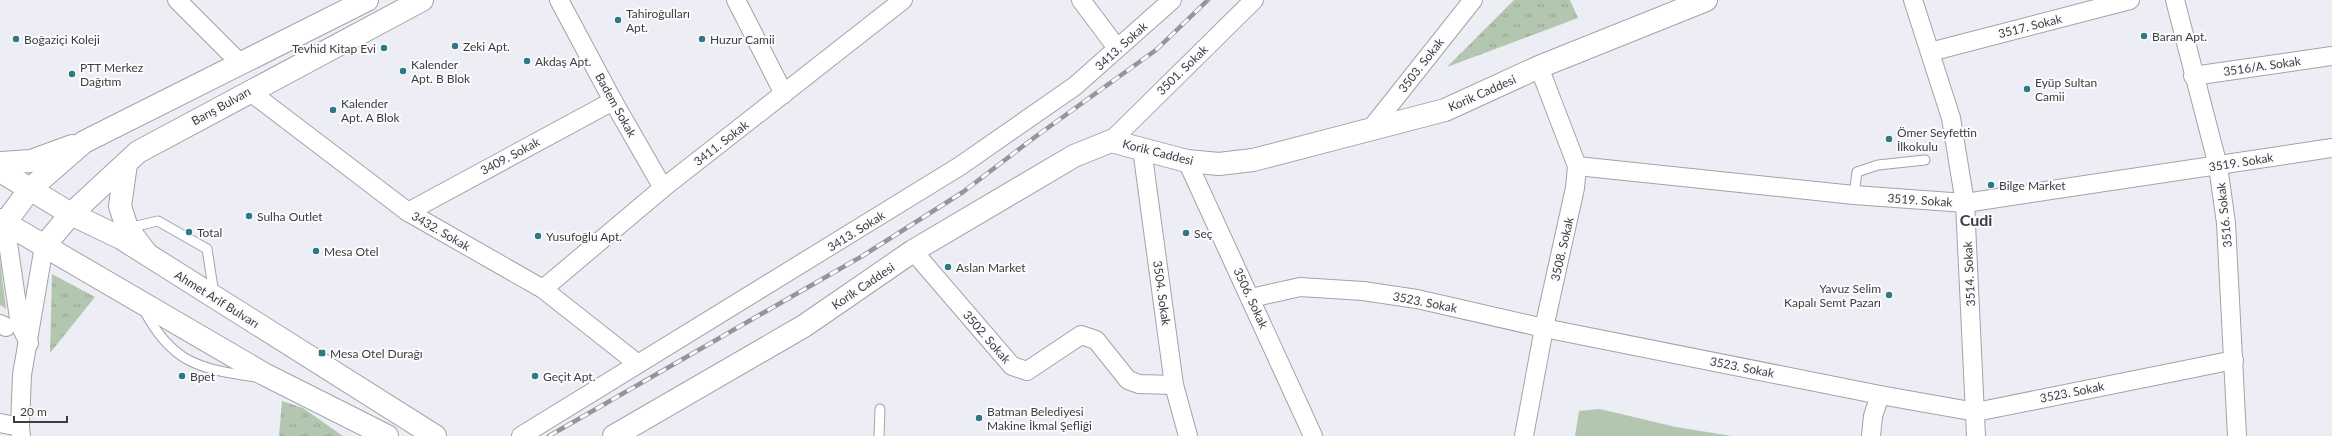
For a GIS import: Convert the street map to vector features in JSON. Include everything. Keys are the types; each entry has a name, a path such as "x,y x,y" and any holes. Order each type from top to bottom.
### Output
{"main road":[{"path":"0,163 31,161 84,142 366,0"},
{"name":"Barış Bulvarı","path":"44,246 71,214 107,179 138,152 249,91 422,0"},
{"name":"Korik Caddesi","path":"614,436 804,326 913,251 1074,156 1110,140 1187,161 1219,164 1253,160 1445,110 1539,67 1706,0"},
{"path":"84,142 30,190 2,222 277,380 387,436"},
{"path":"118,231 126,164"},
{"name":"Ahmet Arif Bulvarı","path":"0,171 71,214 118,231 146,254 432,435"},
{"path":"381,402 391,436"}],"street":[{"path":"176,0 241,64"},
{"name":"Badem Sokak","path":"559,0 612,101 663,188"},
{"path":"736,0 784,94"},
{"name":"3411. Sokak","path":"543,290 663,188 903,0"},
{"path":"1081,0 1118,48"},
{"name":"3413. Sokak","path":"521,436 960,166 1075,86 1172,0"},
{"name":"3501. Sokak","path":"1110,140 1254,0"},
{"name":"3514. Sokak","path":"1913,0 1951,118 1966,203 1976,436"},
{"name":"3517. Sokak","path":"1930,52 2130,0"},
{"name":"3516. Sokak","path":"2175,0 2193,76 2218,166 2226,223 2237,436"},
{"name":"3503. Sokak","path":"1369,130 1467,2"},
{"name":"3516/A. Sokak","path":"2193,76 2332,56"},
{"name":"3508. Sokak","path":"1524,436 1544,328 1575,188 1577,166 1539,67"},
{"name":"3432. Sokak","path":"249,91 408,212 543,290 638,364"},
{"name":"3409. Sokak","path":"408,212 612,101"},
{"name":"3519. Sokak","path":"1577,166 1854,195 1966,203 2332,148"},
{"name":"3504. Sokak","path":"1142,149 1174,385 1188,436"},
{"name":"3506. Sokak","path":"1187,161 1313,436"},
{"path":"2,222 20,325 29,344"},
{"path":"0,423 20,432 22,375 29,344 44,246"},
{"name":"3502. Sokak","path":"913,251 1012,366 1027,371 1081,335 1096,340 1128,380 1139,384 1174,385"},
{"name":"3523. Sokak","path":"1251,298 1300,287 1363,291 1417,299 1544,328 1880,395 1976,412 2234,360"},
{"path":"1871,436 1874,416 1880,395"}],"lane":[{"path":"1854,195 1857,172 1878,165 1925,160"},
{"path":"118,231 158,221 208,249 214,297"},
{"path":"879,436 880,409"}],"green space":[{"path":"1514,0 1570,0 1578,18 1447,67"},
{"path":"0,259 6,309 0,305"},
{"path":"52,274 95,297 50,353"},
{"path":"282,401 303,408 343,436 279,436"},
{"path":"1600,409 1676,427 1732,436 1575,436 1579,411"}],"railway":[{"path":"549,436 864,255 963,192 1035,137 1156,50 1208,0"}],"place":[{"name":"Tahiroğulları Apt.","path":"618,20"},
{"name":"Baran Apt.","path":"2144,36"},
{"name":"Boğaziçi Koleji","path":"16,39"},
{"name":"Huzur Camii","path":"702,39"},
{"name":"Zeki Apt.","path":"455,46"},
{"name":"Tevhid Kitap Evi","path":"384,48"},
{"name":"Akdaş Apt.","path":"527,61"},
{"name":"Kalender Apt. B Blok","path":"403,71"},
{"name":"PTT Merkez Dağıtım","path":"72,74"},
{"name":"Eyüp Sultan Camii","path":"2027,89"},
{"name":"Kalender Apt. A Blok","path":"333,110"},
{"name":"Ömer Seyfettin İlkokulu","path":"1889,139"},
{"name":"Bilge Market","path":"1991,185"},
{"name":"Sulha Outlet","path":"249,216"},
{"name":"Total","path":"189,232"},
{"name":"Seç","path":"1186,233"},
{"name":"Yusufoğlu Apt.","path":"538,236"},
{"name":"Mesa Otel","path":"316,251"},
{"name":"Aslan Market","path":"948,267"},
{"name":"Yavuz Selim Kapalı Semt Pazarı","path":"1889,295"},
{"name":"Mesa Otel Durağı","path":"322,353"},
{"name":"Bpet","path":"182,376"},
{"name":"Geçit Apt.","path":"535,376"},
{"name":"Batman Belediyesi Makine İkmal Şefliği","path":"979,418"}],"district":[{"name":"Cudi","path":"1976,219"}]}
